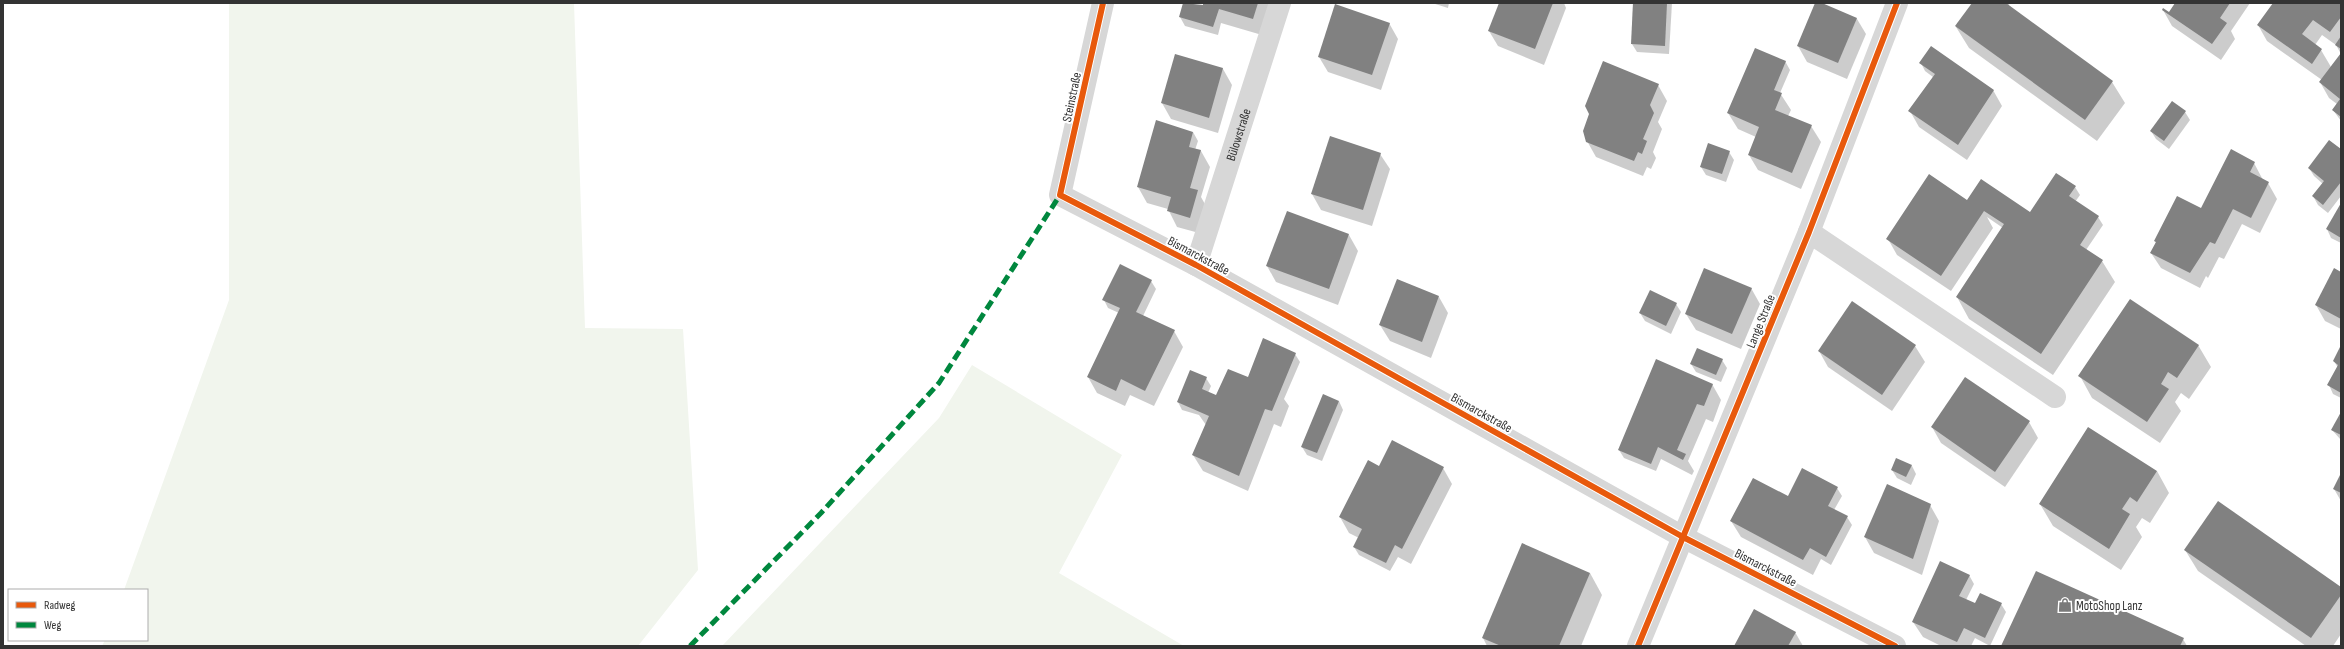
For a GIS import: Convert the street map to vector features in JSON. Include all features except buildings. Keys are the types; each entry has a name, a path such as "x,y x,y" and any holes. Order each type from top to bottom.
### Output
{"street":[{"name":"Steinstraße","path":"1060,195 1102,3"},
{"name":"Bülowstraße","path":"1196,265 1280,3"},
{"name":"Lange Straße","path":"1638,646 1809,232 1897,3"},
{"name":"Bismarckstraße","path":"1060,195 1196,265 1683,537 1895,646"},
{"path":"1809,232 2055,397"}],"shaded area":[{"path":"229,3 574,3 585,328 683,329 698,570 638,646 102,646 104,641 148,641 148,589 124,589 229,300"},
{"path":"972,365 1122,455 1059,573 1184,646 722,646 939,418"}],"marked path":[{"path":"690,646 821,513 939,383 1060,195"}],"cycle path":[{"path":"1103,3 1060,195 1196,265 1683,537 1895,646"},
{"path":"1638,646 1809,232 1897,3"}],"place":[{"name":"MotoShop Lanz","path":"2065,605"}]}
